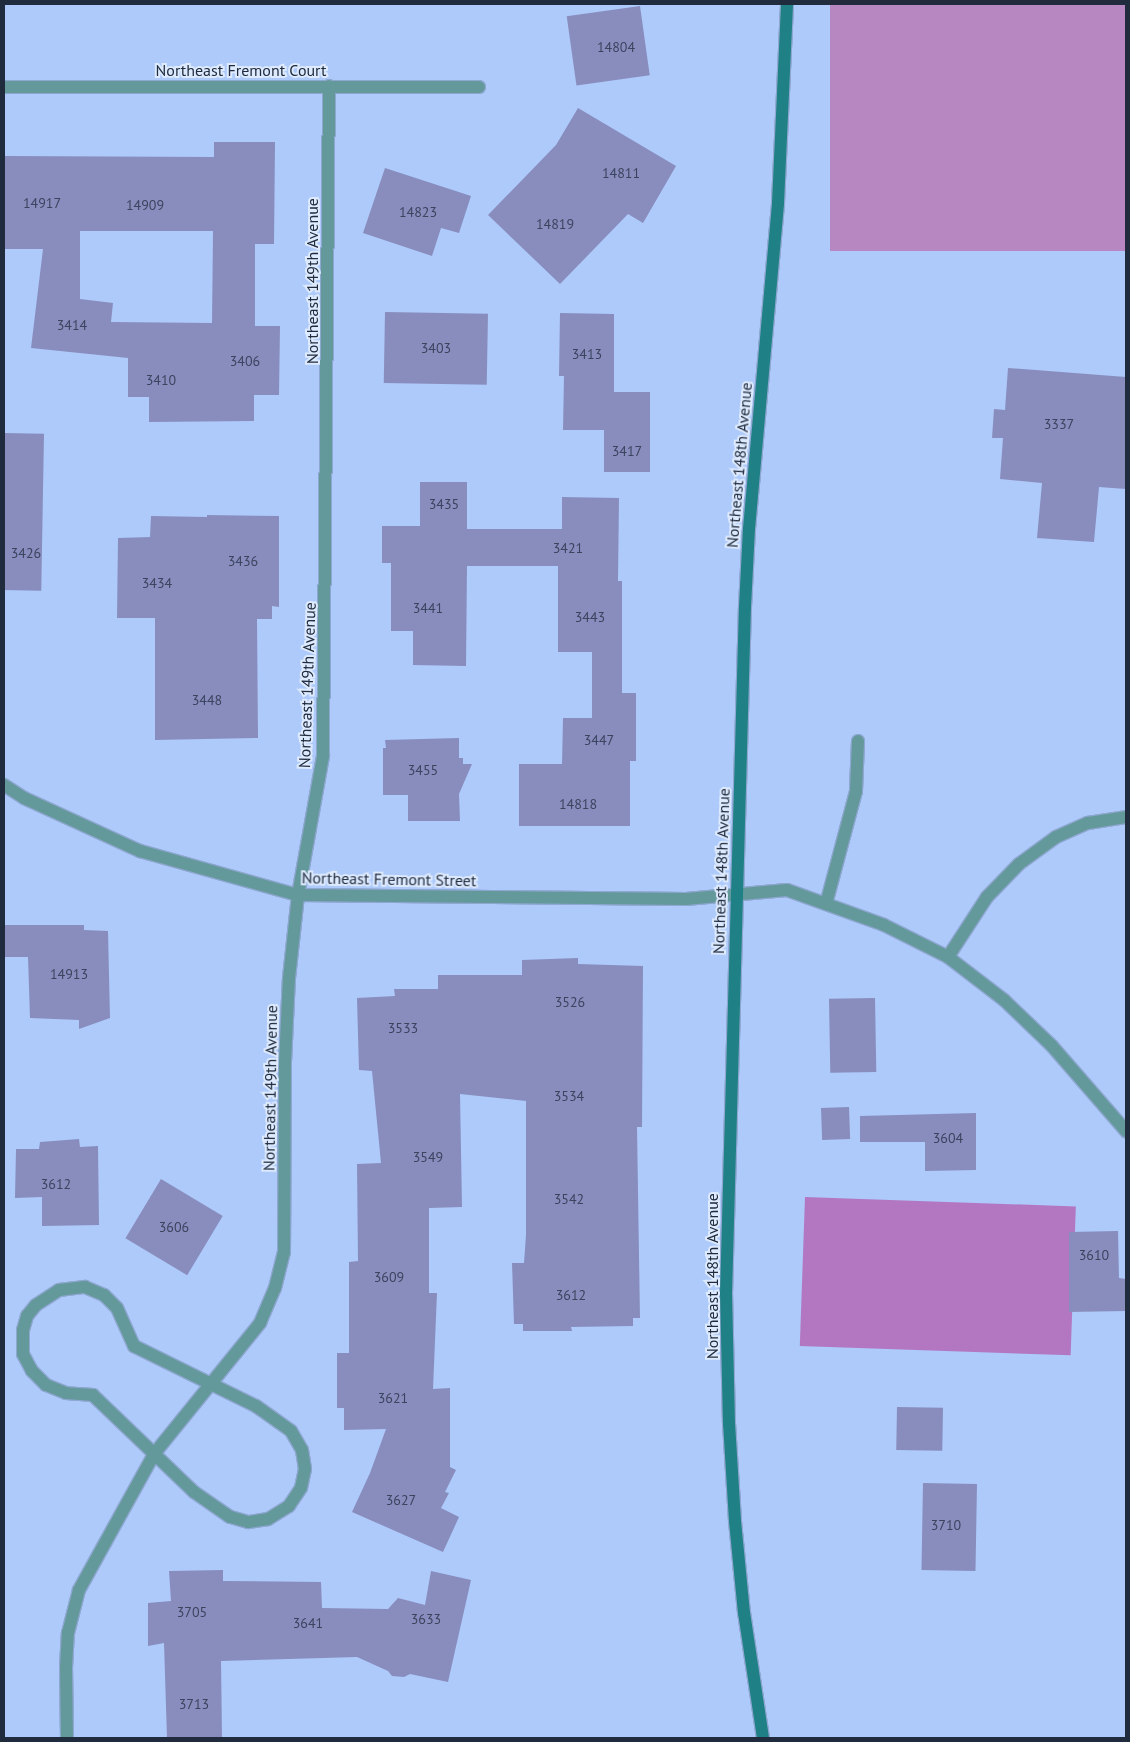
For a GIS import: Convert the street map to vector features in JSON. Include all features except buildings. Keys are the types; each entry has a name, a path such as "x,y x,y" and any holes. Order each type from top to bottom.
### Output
{"main road":[{"name":"Northeast 148th Avenue","path":"763,1738 744,1613 729,1424 726,1294 736,894 749,529 778,203 787,4"}],"street":[{"name":"Northeast 149th Avenue","path":"67,1738 66,1668 68,1633 79,1590 154,1454 260,1323 275,1288 284,1253 285,1062 289,978 298,896 314,814 324,746 329,86"},
{"name":"Northeast Fremont Court","path":"4,87 479,87"},
{"path":"826,904 856,791 858,741"},
{"name":"Northeast Fremont Street","path":"4,785 24,798 140,850 298,896 686,899 787,890 884,925 948,957 1004,1000 1052,1046 1126,1131"},
{"path":"948,957 988,897 1019,864 1056,838 1088,823 1126,817"},
{"path":"85,1287 104,1295 117,1308 134,1346 213,1382 256,1406 291,1431 302,1450 305,1469 301,1488 288,1506 268,1519 248,1522 230,1517 194,1492 154,1454 93,1395 66,1392 46,1385 32,1371 24,1354 23,1330 27,1316 36,1305 59,1290 85,1287"}],"shaded area":[{"path":"830,4 1126,4 1126,251 830,251"},
{"path":"805,1197 1076,1206 1071,1355 800,1346"}]}
